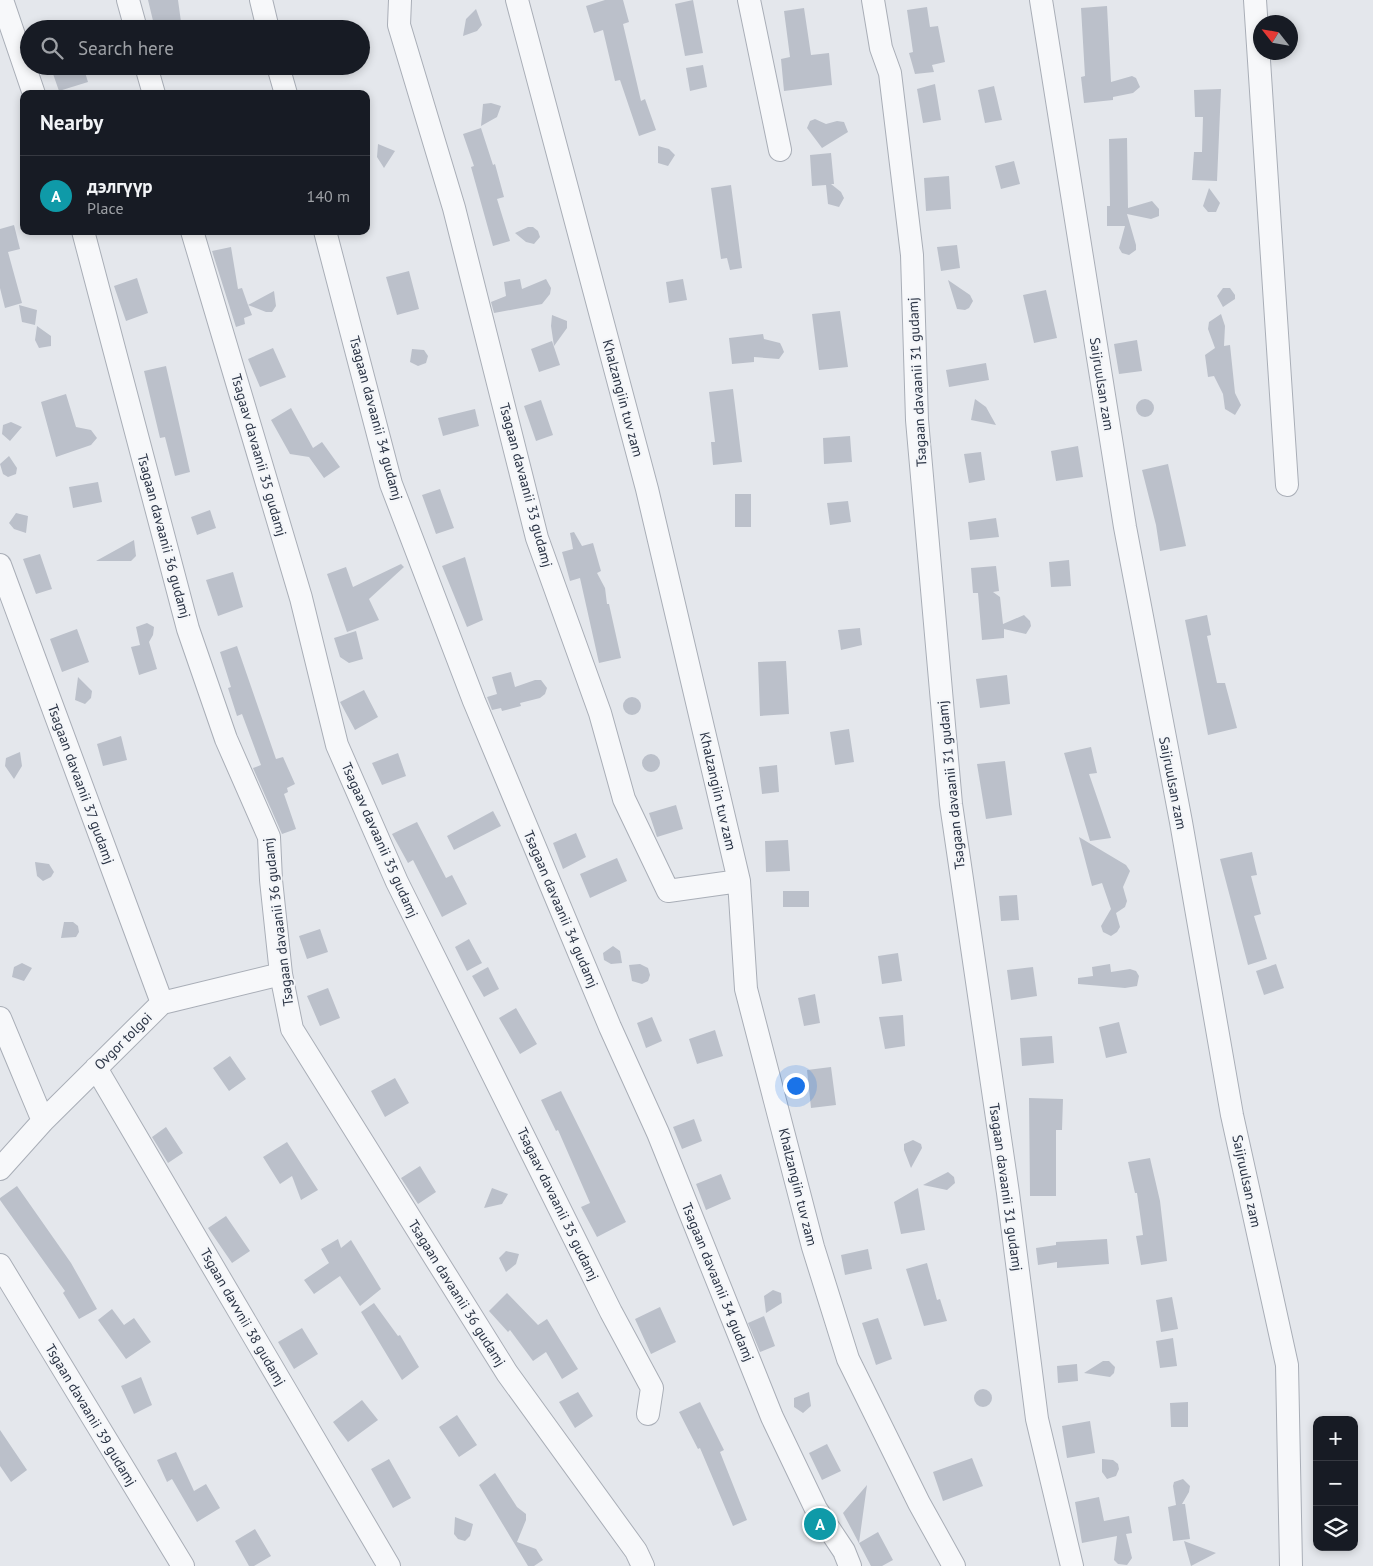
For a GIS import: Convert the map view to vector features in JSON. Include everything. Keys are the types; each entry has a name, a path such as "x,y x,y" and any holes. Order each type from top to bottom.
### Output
{"street":[{"path":"2,0 20,53"},
{"path":"128,0 134,20"},
{"path":"261,0 266,20"},
{"name":"Tsagaan davaanii 33 gudamj","path":"400,0 400,25 454,208 537,538 600,713 624,799 668,891 739,881"},
{"name":"Khalzangiin tuv zam","path":"517,0 647,489 739,881 746,989 813,1247 848,1360 919,1503 954,1566"},
{"path":"749,0 780,150"},
{"name":"Tsagaan davaanii 31 gudamj","path":"873,0 881,48 890,73 912,255 917,420 951,804 1008,1192 1037,1419 1072,1566"},
{"name":"Saijruulsan zam","path":"1041,0 1124,527 1181,822 1232,1115 1287,1364 1291,1566"},
{"path":"1255,0 1287,485"},
{"path":"28,75 33,90"},
{"path":"149,75 153,90"},
{"path":"281,75 285,90"},
{"name":"Tsagaan davaanii 36 gudamj","path":"83,235 188,629 226,739 269,837 271,880 281,974 292,1029 507,1373 636,1551 644,1566"},
{"name":"Tsagaav davaanii 35 gudamj","path":"193,235 301,598 337,745 396,882 611,1312 652,1388 648,1414"},
{"name":"Tsagaan davaanii 34 gudamj","path":"326,235 391,484 474,701 610,1027 662,1142 772,1417 816,1509 844,1551 850,1566"},
{"name":"Tsagaan davaanii 37 gudamj","path":"0,565 162,1003"},
{"name":"Ovgor tolgoi","path":"0,1168 43,1121 162,1003 281,974"},
{"path":"0,1018 43,1121"},
{"name":"Tsgaan davvnii 38 gudamj","path":"96,1068 389,1566"},
{"name":"Tsgaan davaanii 39 gudamj","path":"0,1265 182,1566"}],"building":[{"path":"148,0 178,0 181,20 153,20"},
{"path":"605,0 623,0 629,22 623,24 641,101 645,99 656,130 639,136 620,80 615,81 603,30 594,33 586,6"},
{"path":"693,0 703,53 685,56 675,4"},
{"path":"1107,6 1111,82 1132,76 1136,78 1140,87 1133,93 1113,97 1113,100 1084,103 1081,77 1085,76 1081,8"},
{"path":"927,7 930,27 938,26 945,62 932,65 934,72 915,74 909,53 913,52 907,10"},
{"path":"804,8 811,55 829,53 832,85 784,91 781,59 790,57 784,11"},
{"path":"476,9 482,25 477,31 463,36 466,19"},
{"path":"703,65 707,87 690,91 686,68"},
{"path":"53,75 86,75 88,82 59,90"},
{"path":"935,84 941,120 923,123 917,89"},
{"path":"994,86 1002,120 985,123 978,90"},
{"path":"1221,89 1217,181 1192,180 1194,152 1202,152 1203,117 1195,117 1194,90"},
{"path":"491,103 501,106 497,117 481,126 483,104"},
{"path":"815,119 826,124 837,121 844,122 848,132 822,148 807,128 810,121"},
{"path":"481,128 493,165 495,164 504,197 497,199 510,241 493,246 471,167 474,166 463,134"},
{"path":"1127,138 1128,208 1152,201 1159,209 1159,216 1151,219 1127,214 1136,245 1136,250 1129,255 1122,253 1119,248 1125,226 1107,226 1107,206 1110,206 1109,139"},
{"path":"378,144 395,151 384,168 377,157"},
{"path":"658,146 669,149 675,155 668,166 658,163"},
{"path":"831,153 834,184 831,184 841,192 844,198 839,207 828,204 826,185 812,186 810,155"},
{"path":"1014,161 1020,184 1001,189 995,166"},
{"path":"949,176 951,209 926,211 924,178"},
{"path":"731,185 742,268 730,270 727,258 721,259 711,188"},
{"path":"1209,188 1220,203 1216,212 1208,212 1203,206"},
{"path":"14,225 20,249 8,252 22,303 5,308 0,288 0,229"},
{"path":"528,227 533,227 538,231 540,237 534,244 526,242 515,233"},
{"path":"957,245 960,268 941,271 937,247"},
{"path":"231,247 238,289 242,288 252,315 244,318 245,324 236,327 212,251"},
{"path":"409,271 419,309 397,315 386,277"},
{"path":"137,278 148,313 126,321 114,286"},
{"path":"520,279 522,289 546,279 551,288 550,294 542,304 494,313 491,302 506,296 504,282"},
{"path":"683,279 687,300 669,303 666,282"},
{"path":"948,280 970,295 973,301 969,308 965,310 957,309"},
{"path":"1223,288 1230,288 1235,295 1235,299 1223,307 1217,296"},
{"path":"1046,290 1057,338 1034,343 1023,295"},
{"path":"274,291 276,306 272,312 266,312 248,305"},
{"path":"19,305 37,310 35,325 22,322"},
{"path":"840,311 848,367 819,370 812,314"},
{"path":"1221,314 1225,326 1224,346 1230,345 1235,393 1241,405 1235,415 1225,409 1223,394 1214,376 1208,377 1205,355 1215,348 1208,329 1209,322"},
{"path":"552,315 567,321 567,328 554,346 551,326"},
{"path":"37,326 51,336 51,346 39,348 35,340"},
{"path":"763,334 764,339 780,343 784,352 779,359 754,357 754,362 732,364 729,338"},
{"path":"1137,340 1142,371 1119,374 1114,344"},
{"path":"552,341 560,365 539,372 531,349"},
{"path":"273,348 286,377 260,387 248,359"},
{"path":"412,349 424,350 428,356 426,363 418,366 410,362"},
{"path":"986,363 989,380 949,387 946,370"},
{"path":"166,366 190,472 175,476 165,437 160,438 144,371"},
{"path":"733,389 742,462 713,465 711,442 715,442 709,392"},
{"path":"66,394 76,427 91,430 97,438 91,445 56,457 41,402"},
{"path":"975,399 986,407 996,425 971,420"},
{"path":"1145,399 1151,402 1154,408 1151,414 1145,417 1139,414 1136,408 1139,402"},
{"path":"541,400 553,435 536,441 524,406"},
{"path":"291,408 313,448 322,442 340,467 324,478 309,457 290,454 271,420"},
{"path":"475,409 479,426 443,436 438,418"},
{"path":"11,422 22,427 10,441 2,434 3,425"},
{"path":"850,436 852,462 824,464 823,438"},
{"path":"1078,446 1083,477 1056,481 1051,451"},
{"path":"981,452 985,480 969,483 964,454"},
{"path":"9,456 17,468 16,474 8,477 3,474 0,464"},
{"path":"1168,464 1186,546 1160,551 1156,525 1142,470"},
{"path":"98,482 102,502 73,508 69,487"},
{"path":"440,489 454,528 436,534 422,495"},
{"path":"735,494 751,494 751,527 735,527"},
{"path":"848,501 851,522 830,525 827,503"},
{"path":"210,510 216,528 197,535 191,517"},
{"path":"16,513 28,516 26,533 14,529 9,523"},
{"path":"996,518 999,537 970,540 968,522"},
{"path":"574,532 582,546 593,543 601,571 597,573 605,588 607,604 609,604 621,658 599,663 580,578 570,581 562,552 573,549 570,533"},
{"path":"134,540 136,556 131,561 96,561"},
{"path":"40,554 52,589 36,594 23,559"},
{"path":"465,557 483,620 467,627 442,566"},
{"path":"1069,560 1071,586 1051,587 1049,562"},
{"path":"401,564 404,567 369,599 379,620 347,632 327,574 346,567 353,587"},
{"path":"996,566 999,591 993,592 1000,597 1003,624 1024,615 1030,621 1031,626 1026,634 1004,629 1004,638 982,640 978,593 973,593 971,568"},
{"path":"233,572 243,607 218,616 206,580"},
{"path":"1207,615 1211,635 1207,636 1217,683 1225,683 1237,728 1208,735 1185,620"},
{"path":"147,623 154,627 153,635 149,642 157,669 139,675 131,647 140,645 136,627"},
{"path":"860,628 862,645 841,650 838,630"},
{"path":"77,629 89,662 62,672 50,639"},
{"path":"356,631 363,659 349,663 340,657 334,638"},
{"path":"237,646 276,759 283,757 295,784 287,788 288,792 284,794 296,829 282,834 253,768 261,765 242,714 237,716 228,688 231,687 220,652"},
{"path":"786,661 789,714 760,716 758,662"},
{"path":"511,672 515,687 535,680 541,680 547,688 545,694 540,698 520,703 521,706 502,711 501,708 492,710 487,697 497,694 492,677"},
{"path":"1007,675 1010,704 980,708 976,679"},
{"path":"78,677 92,691 91,698 85,704 75,700"},
{"path":"364,690 378,717 355,730 340,702"},
{"path":"632,697 638,700 641,706 638,712 632,715 626,712 623,706 626,700"},
{"path":"849,729 854,762 835,765 830,732"},
{"path":"121,736 127,760 103,766 97,744"},
{"path":"1091,747 1097,773 1089,774 1111,838 1090,841 1064,753"},
{"path":"20,752 22,766 14,779 5,766 6,758"},
{"path":"398,753 406,776 382,785 372,763"},
{"path":"651,754 657,757 660,763 657,769 651,772 645,769 642,763 645,757"},
{"path":"1005,761 1012,815 986,819 977,764"},
{"path":"777,765 779,792 762,794 759,767"},
{"path":"676,805 683,829 657,837 649,813"},
{"path":"493,811 501,826 454,850 447,836"},
{"path":"417,822 446,878 452,875 467,904 442,917 413,860 408,863 392,834"},
{"path":"576,833 586,857 563,869 553,843"},
{"path":"1079,837 1126,865 1130,871 1123,887 1127,901 1125,907 1116,913 1120,927 1111,936 1103,932 1101,926 1111,909 1102,883 1092,886"},
{"path":"788,840 790,871 766,872 765,841"},
{"path":"1252,852 1257,875 1251,876 1261,914 1254,916 1267,959 1248,965 1220,859"},
{"path":"617,858 627,881 590,898 580,874"},
{"path":"35,862 49,864 54,872 51,877 43,881 37,876"},
{"path":"783,891 809,891 809,907 783,907"},
{"path":"1017,895 1019,920 1001,921 999,896"},
{"path":"64,922 73,922 78,926 79,932 76,937 61,938"},
{"path":"320,929 328,952 307,959 299,936"},
{"path":"469,939 482,963 467,971 455,947"},
{"path":"613,946 620,951 622,963 611,964 604,960 603,953"},
{"path":"898,953 902,981 882,984 878,956"},
{"path":"22,963 32,968 24,981 12,977 14,967"},
{"path":"640,964 648,968 650,975 648,981 642,984 632,981 629,965"},
{"path":"1110,964 1111,972 1130,969 1136,971 1139,976 1137,986 1125,988 1078,984 1078,978 1093,976 1092,967"},
{"path":"1276,964 1284,988 1264,995 1256,971"},
{"path":"488,967 499,989 484,997 472,976"},
{"path":"1033,967 1037,996 1011,1000 1007,970"},
{"path":"328,988 340,1018 320,1026 307,996"},
{"path":"815,994 820,1023 804,1026 798,998"},
{"path":"516,1008 537,1044 520,1054 499,1018"},
{"path":"903,1015 905,1046 885,1049 879,1017"},
{"path":"652,1017 662,1041 646,1048 637,1023"},
{"path":"1119,1022 1127,1053 1106,1058 1099,1027"},
{"path":"715,1030 723,1056 697,1064 689,1039"},
{"path":"1052,1036 1054,1063 1022,1066 1020,1038"},
{"path":"230,1056 246,1079 229,1091 213,1068"},
{"path":"831,1067 836,1105 811,1108 807,1070"},
{"path":"395,1078 409,1103 385,1117 371,1091"},
{"path":"561,1091 626,1222 597,1237 581,1207 590,1203 558,1130 556,1131 541,1100"},
{"path":"1029,1098 1063,1099 1062,1130 1056,1130 1056,1196 1030,1196"},
{"path":"694,1119 702,1141 682,1149 673,1127"},
{"path":"166,1127 183,1153 168,1163 152,1137"},
{"path":"913,1140 921,1144 922,1148 911,1168 904,1150 904,1144"},
{"path":"287,1142 318,1190 301,1200 292,1176 280,1184 263,1157"},
{"path":"1150,1158 1160,1201 1167,1261 1141,1265 1136,1236 1143,1235 1137,1193 1135,1193 1128,1162"},
{"path":"420,1166 436,1192 418,1204 401,1178"},
{"path":"948,1172 954,1177 955,1183 947,1190 923,1185"},
{"path":"721,1174 731,1199 706,1210 696,1184"},
{"path":"17,1186 71,1263 97,1309 79,1319 63,1293 65,1291 0,1200 0,1198"},
{"path":"492,1188 508,1194 502,1204 484,1208"},
{"path":"918,1188 925,1230 901,1234 894,1202"},
{"path":"226,1216 250,1251 232,1263 208,1228"},
{"path":"338,1239 341,1248 351,1240 381,1289 360,1306 340,1276 314,1294 304,1280 329,1263 321,1249"},
{"path":"1107,1239 1109,1264 1057,1268 1057,1262 1038,1265 1036,1248 1056,1245 1056,1242"},
{"path":"868,1249 872,1269 845,1275 841,1255"},
{"path":"506,1251 519,1254 516,1264 506,1272 499,1258"},
{"path":"927,1263 937,1300 940,1299 947,1321 924,1326 906,1269"},
{"path":"773,1290 781,1293 782,1303 766,1313 764,1296"},
{"path":"507,1293 538,1325 547,1319 578,1369 562,1379 546,1352 533,1361 510,1330 508,1332 489,1311"},
{"path":"1172,1297 1178,1329 1161,1332 1156,1300"},
{"path":"374,1303 398,1336 400,1335 419,1367 402,1380 361,1312"},
{"path":"660,1307 676,1342 651,1354 635,1319"},
{"path":"112,1309 124,1325 134,1318 151,1342 126,1359 98,1320"},
{"path":"764,1316 775,1346 760,1352 748,1323"},
{"path":"878,1318 892,1359 876,1365 862,1323"},
{"path":"302,1328 318,1354 294,1369 278,1342"},
{"path":"1173,1338 1177,1366 1160,1368 1156,1341"},
{"path":"1103,1361 1109,1361 1115,1367 1114,1373 1110,1377 1084,1373"},
{"path":"1077,1364 1078,1381 1058,1383 1057,1366"},
{"path":"141,1377 152,1405 134,1414 121,1386"},
{"path":"983,1389 989,1392 992,1398 989,1404 983,1407 977,1404 974,1398 977,1392"},
{"path":"578,1392 593,1416 575,1428 559,1402"},
{"path":"809,1392 811,1406 803,1413 794,1407 794,1398"},
{"path":"362,1400 378,1420 348,1442 333,1422"},
{"path":"700,1402 724,1450 720,1452 747,1520 733,1526 700,1448 698,1449 679,1412"},
{"path":"1188,1402 1188,1427 1171,1427 1170,1403"},
{"path":"457,1415 477,1445 459,1457 439,1427"},
{"path":"1090,1421 1095,1453 1067,1458 1062,1426"},
{"path":"0,1430 27,1470 11,1482 0,1466"},
{"path":"827,1444 841,1471 822,1480 809,1453"},
{"path":"176,1452 194,1491 206,1484 220,1508 197,1522 172,1479 167,1482 157,1460"},
{"path":"972,1458 983,1486 943,1501 933,1472"},
{"path":"389,1459 411,1498 393,1508 371,1469"},
{"path":"1102,1459 1113,1460 1118,1464 1119,1469 1116,1476 1107,1479 1102,1472"},
{"path":"495,1473 517,1507 526,1514 526,1520 517,1542 536,1549 543,1560 534,1566 528,1566 479,1485"},
{"path":"1183,1479 1190,1486 1189,1492 1182,1504 1185,1504 1190,1539 1173,1541 1168,1507 1176,1505 1174,1482"},
{"path":"867,1485 859,1543 878,1532 893,1560 882,1566 871,1566 843,1513"},
{"path":"1099,1497 1104,1521 1129,1516 1132,1533 1126,1534 1132,1558 1127,1565 1118,1564 1114,1560 1117,1536 1082,1543 1075,1502"},
{"path":"455,1517 473,1524 470,1536 465,1541 458,1539 454,1534"},
{"path":"807,1520 817,1534 812,1536"},
{"path":"255,1529 271,1556 254,1566 249,1566 235,1541"},
{"path":"1184,1541 1216,1553 1191,1566"}],"place":[{"name":"дэлгүүр","path":"820,1524"}]}
